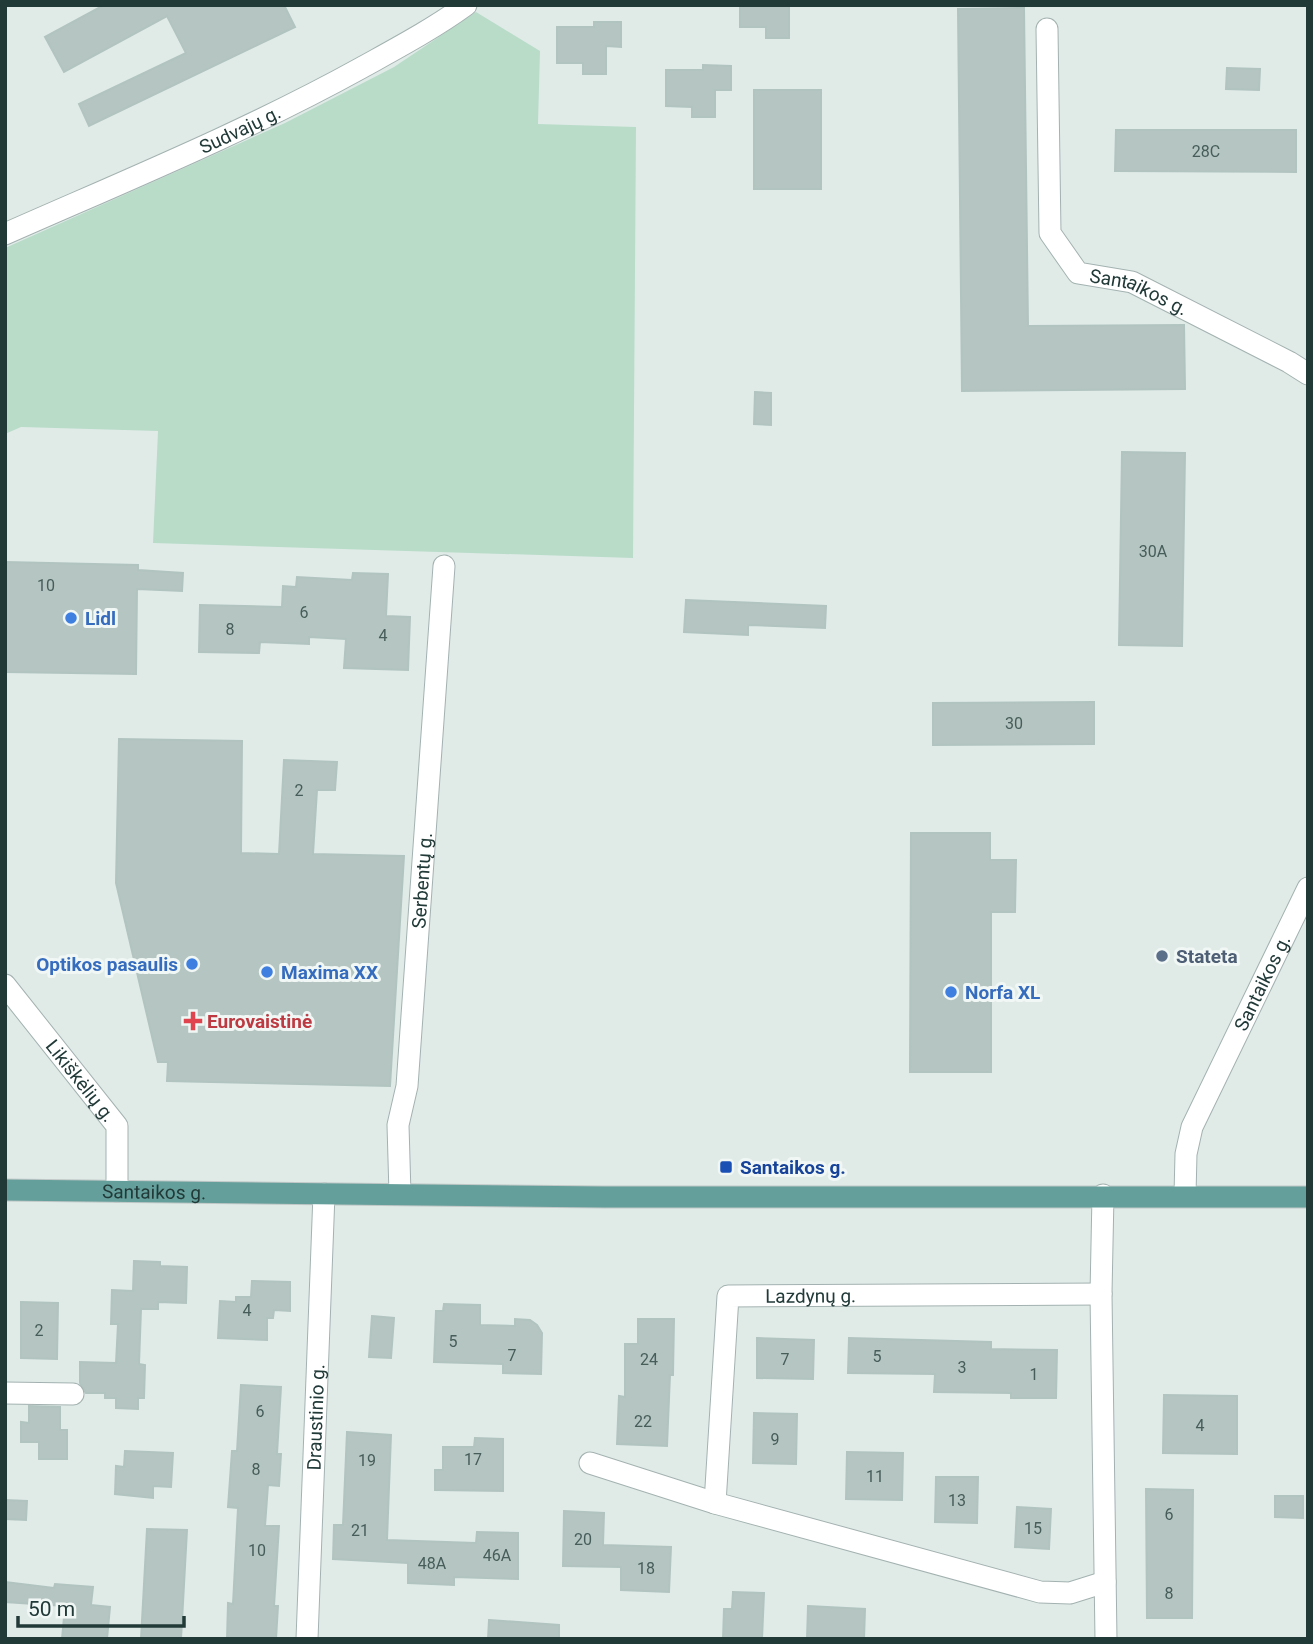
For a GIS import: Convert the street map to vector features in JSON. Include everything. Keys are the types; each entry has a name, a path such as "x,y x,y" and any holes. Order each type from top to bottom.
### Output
{"main road":[{"name":"Santaikos g.","path":"5,1190 603,1197 1308,1197"}],"street":[{"name":"Sudvajų g.","path":"5,234 298,102 438,26 466,5"},
{"name":"Santaikos g.","path":"1047,29 1050,233 1077,272 1132,282 1308,374"},
{"name":"Serbentų g.","path":"400,1194 398,1125 407,1086 444,566"},
{"name":"Santaikos g.","path":"1185,1195 1186,1154 1192,1127 1308,888"},
{"name":"Likiškėlių g.","path":"5,985 117,1126 117,1191"},
{"name":"Draustinio g.","path":"307,1639 324,1194"},
{"path":"1102,1195 1106,1639"},
{"name":"Lazdynų g.","path":"715,1503 728,1296 1101,1294"},
{"path":"5,1393 73,1394"},
{"path":"590,1463 715,1503 1040,1592 1070,1593 1105,1582"}],"green space":[{"path":"476,12 540,51 538,124 636,127 633,558 153,543 158,431 21,427 5,434 5,248 285,123 394,67"}],"building":[{"path":"104,5 284,5 295,27 89,126 79,104 186,53 167,16 64,72 45,37"},
{"path":"740,5 789,5 789,38 766,38 766,27 740,27"},
{"path":"1024,8 1028,326 1184,325 1185,389 962,391 958,9"},
{"path":"594,22 621,22 621,47 606,46 606,74 583,74 583,63 557,63 557,27 594,27"},
{"path":"703,65 731,66 731,90 715,90 715,117 692,117 692,107 666,106 666,70 703,70"},
{"path":"1227,68 1260,69 1259,90 1226,89"},
{"path":"754,90 821,90 821,189 754,189"},
{"path":"1116,130 1296,130 1296,172 1115,171"},
{"path":"755,392 771,393 771,425 754,424"},
{"path":"1122,452 1185,453 1182,646 1119,645"},
{"name":"Lidl","path":"5,562 138,565 138,570 183,573 182,591 137,589 136,674 5,672"},
{"path":"353,573 388,574 386,616 410,617 408,670 344,668 346,639 309,637 309,644 260,642 259,653 199,652 200,605 282,607 283,586 296,587 297,577 352,580"},
{"path":"686,600 826,606 825,628 748,625 748,635 684,632"},
{"path":"1094,702 1094,744 933,745 933,703"},
{"name":"Maxima XX","path":"119,739 242,741 241,853 279,854 284,760 337,762 335,790 317,790 313,854 404,856 390,1086 167,1081 168,1062 158,1062 116,883"},
{"name":"Norfa XL","path":"911,833 990,833 990,860 1016,860 1015,912 991,912 991,1072 910,1072"},
{"path":"134,1261 187,1267 186,1303 158,1302 158,1309 141,1309 139,1364 145,1365 144,1398 138,1398 138,1409 116,1408 116,1398 105,1398 105,1393 86,1393 80,1383 80,1362 116,1363 118,1324 111,1324 112,1290 133,1291"},
{"path":"252,1281 290,1282 290,1311 274,1310 273,1318 267,1318 267,1340 218,1338 220,1301 236,1302 236,1297 251,1297"},
{"path":"21,1302 58,1303 57,1359 21,1358"},
{"path":"444,1304 480,1305 480,1325 515,1326 515,1319 530,1320 537,1325 542,1333 541,1374 503,1373 503,1364 434,1362 436,1311 443,1311"},
{"path":"372,1316 394,1318 391,1358 369,1357"},
{"path":"638,1319 674,1319 667,1446 617,1444 619,1396 625,1397 625,1344 638,1344"},
{"path":"757,1338 814,1340 813,1379 757,1378"},
{"path":"849,1338 991,1342 991,1349 1057,1350 1056,1398 1011,1398 1011,1393 934,1392 935,1374 848,1373"},
{"path":"241,1385 281,1387 277,1454 281,1454 279,1486 268,1485 265,1526 279,1526 274,1606 278,1606 276,1639 227,1639 228,1603 233,1604 238,1508 228,1507 232,1451 237,1451"},
{"path":"1164,1395 1237,1396 1237,1454 1163,1453"},
{"path":"29,1406 60,1407 60,1430 67,1430 67,1459 39,1459 39,1442 21,1442 21,1422 29,1423"},
{"path":"754,1413 797,1414 796,1464 753,1463"},
{"path":"347,1432 391,1435 387,1540 476,1543 477,1532 518,1533 518,1579 454,1577 454,1585 408,1583 408,1563 333,1559 334,1525 343,1525"},
{"path":"475,1438 503,1439 503,1491 435,1490 435,1470 443,1470 443,1447 474,1447"},
{"path":"125,1451 173,1453 171,1487 153,1486 153,1498 115,1494 116,1466 124,1467"},
{"path":"847,1452 903,1453 902,1500 846,1499"},
{"path":"936,1477 978,1477 977,1523 935,1522"},
{"path":"1146,1489 1193,1490 1192,1618 1147,1618"},
{"path":"1275,1496 1303,1496 1303,1518 1275,1517"},
{"path":"5,1500 27,1501 26,1520 5,1519"},
{"path":"1017,1507 1051,1509 1049,1549 1015,1547"},
{"path":"564,1511 604,1513 603,1545 671,1547 669,1592 621,1590 621,1567 563,1566"},
{"path":"147,1529 187,1530 181,1639 141,1639"},
{"path":"5,1582 54,1588 55,1584 93,1587 91,1605 110,1607 107,1639 62,1639 65,1606 5,1602"},
{"path":"733,1592 764,1593 762,1639 723,1639 724,1609 732,1609"},
{"path":"808,1606 865,1609 864,1639 807,1639"},
{"path":"489,1620 559,1625 559,1639 488,1639"}],"place":[{"name":"Lidl","path":"71,618"},
{"name":"Stateta","path":"1162,956"},
{"name":"Optikos pasaulis","path":"192,964"},
{"name":"Maxima XX","path":"267,972"},
{"name":"Norfa XL","path":"951,992"},
{"name":"Eurovaistinė","path":"193,1021"},
{"name":"Santaikos g.","path":"726,1167"}]}
